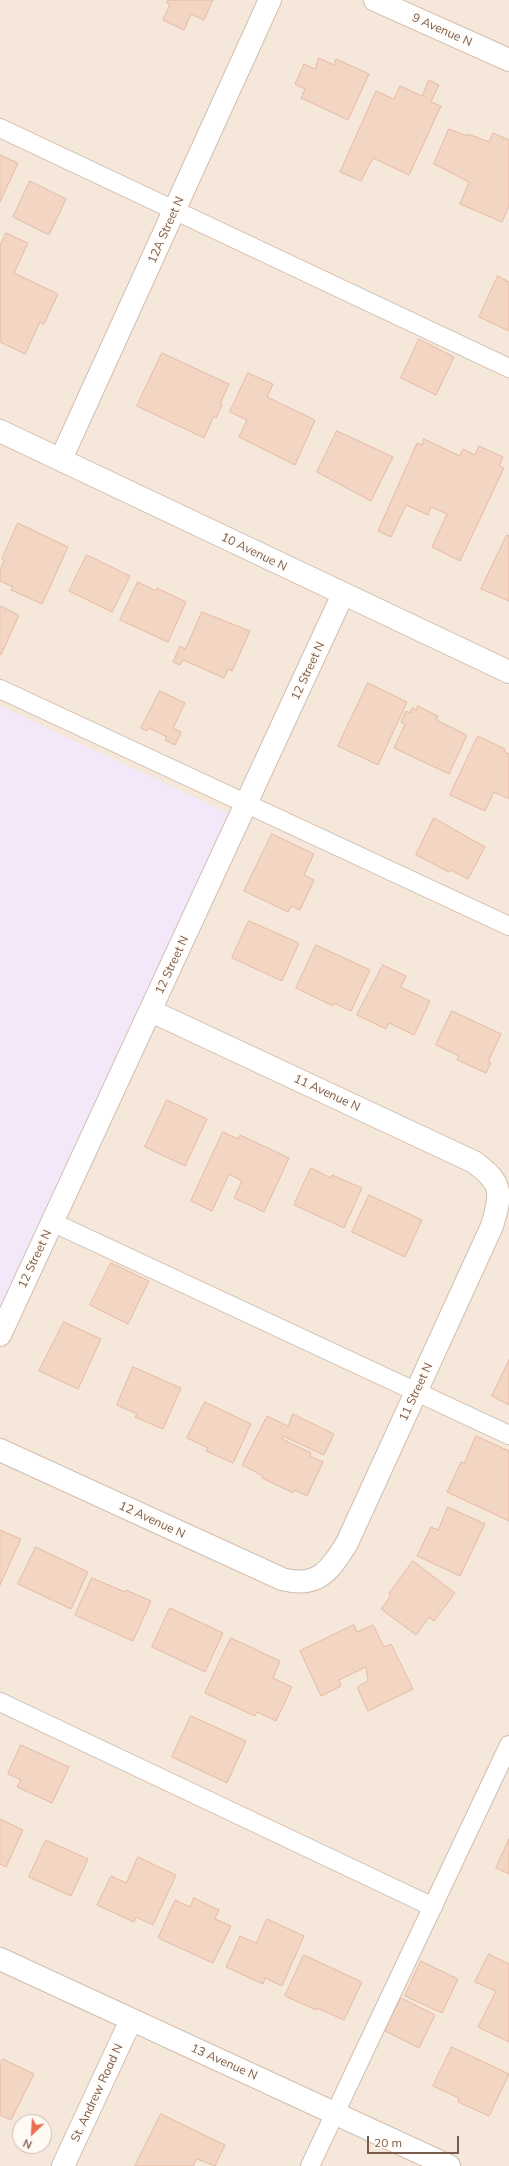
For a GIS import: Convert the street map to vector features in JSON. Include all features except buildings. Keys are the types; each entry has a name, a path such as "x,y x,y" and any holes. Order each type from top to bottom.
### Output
{"street":[{"name":"12A Street N","path":"61,459 270,0"},
{"name":"9 Avenue N","path":"375,0 509,60"},
{"name":"10 Avenue N","path":"0,430 509,672"},
{"name":"12 Street N","path":"0,1335 343,594"},
{"name":"11 Avenue N","path":"151,1011 474,1162 491,1174 496,1185"},
{"name":"11 Street N","path":"307,1582 321,1576 332,1568 347,1543 492,1226 499,1197 496,1185"},
{"name":"12 Avenue N","path":"0,1450 282,1579 294,1582 307,1582"},
{"name":"13 Avenue N","path":"0,1959 449,2166"},
{"name":"St. Andrew Road N","path":"63,2166 131,2020"}],"lane":[{"path":"0,128 509,368"},
{"path":"0,689 509,926"},
{"path":"52,1222 509,1435"},
{"path":"0,1702 433,1907"},
{"path":"310,2166 509,1745"}],"shaded area":[{"path":"0,0 509,0 509,2166 0,2166"},
{"path":"0,706 239,818 0,1335"}]}
